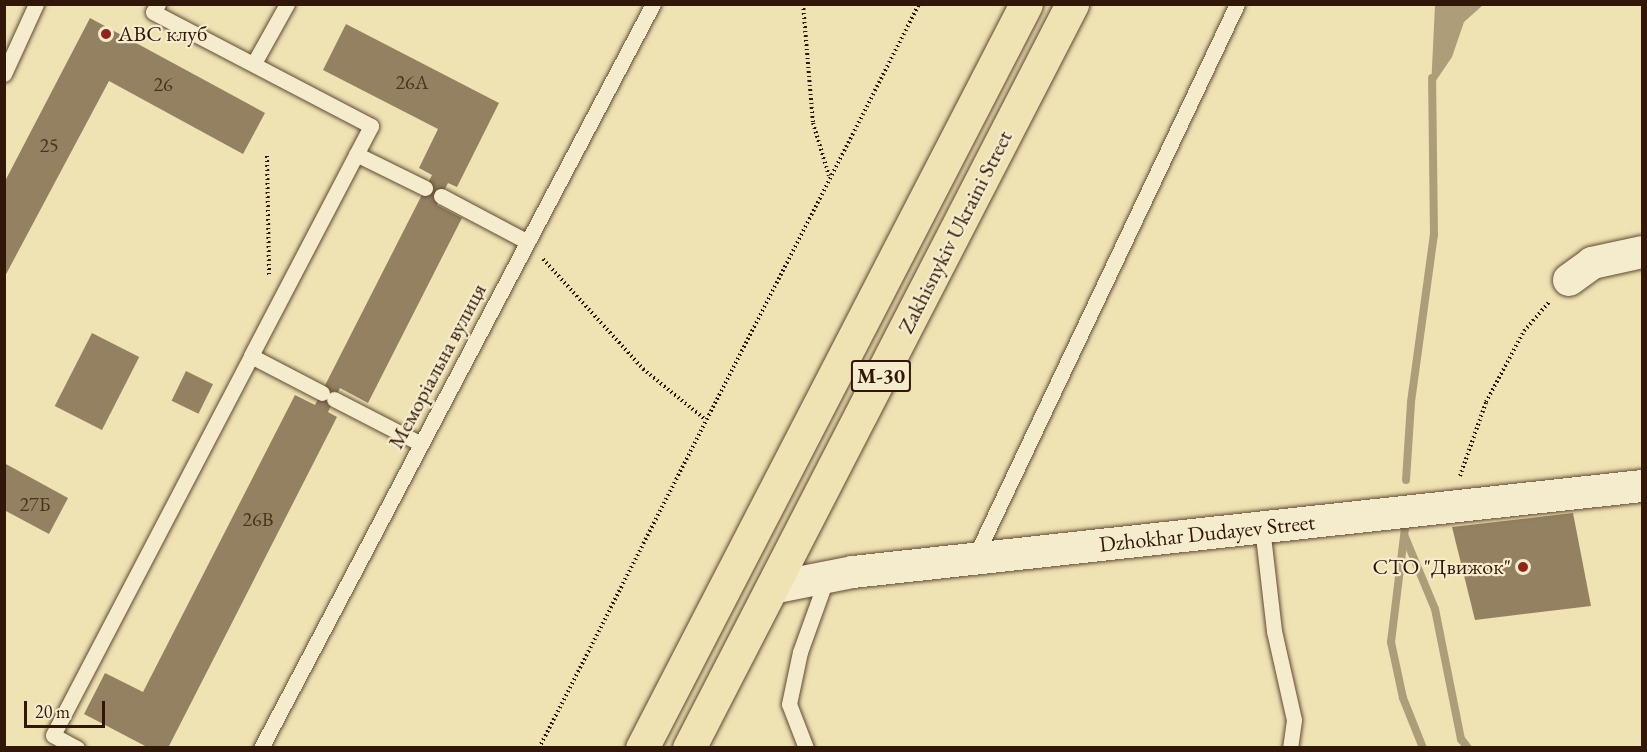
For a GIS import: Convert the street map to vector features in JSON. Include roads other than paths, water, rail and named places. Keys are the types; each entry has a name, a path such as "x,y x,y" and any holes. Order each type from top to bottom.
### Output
{"highway":[{"name":"Zakhisnykiv Ukraini Street","path":"642,747 1026,4"},
{"name":"Zakhisnykiv Ukraini Street","path":"689,747 1072,4"}],"street":[{"path":"1569,280 1592,263 1642,252"},
{"name":"Dzhokhar Dudayev Street","path":"772,588 827,577 974,559 1642,486"}],"lane":[{"path":"4,74 36,4"},
{"path":"77,747 53,735 371,126 153,12 158,4"},
{"path":"254,63 287,4"},
{"name":"Меморіальна вулиця","path":"261,747 653,4"},
{"path":"974,559 1237,4"},
{"path":"356,154 425,188"},
{"path":"441,196 528,242"},
{"path":"251,356 421,444"},
{"path":"1262,527 1274,631 1294,720 1290,747"},
{"path":"806,747 789,704 800,652 827,577"}],"waterway":[{"path":"1406,480 1411,402 1434,235 1432,78"},
{"path":"1405,528 1391,642 1403,698 1423,748"},
{"path":"1405,537 1435,609 1461,739 1468,748"}],"place":[{"name":"ABC клуб","path":"106,34"},
{"name":"СТО \"Движок\"","path":"1523,567"}]}
